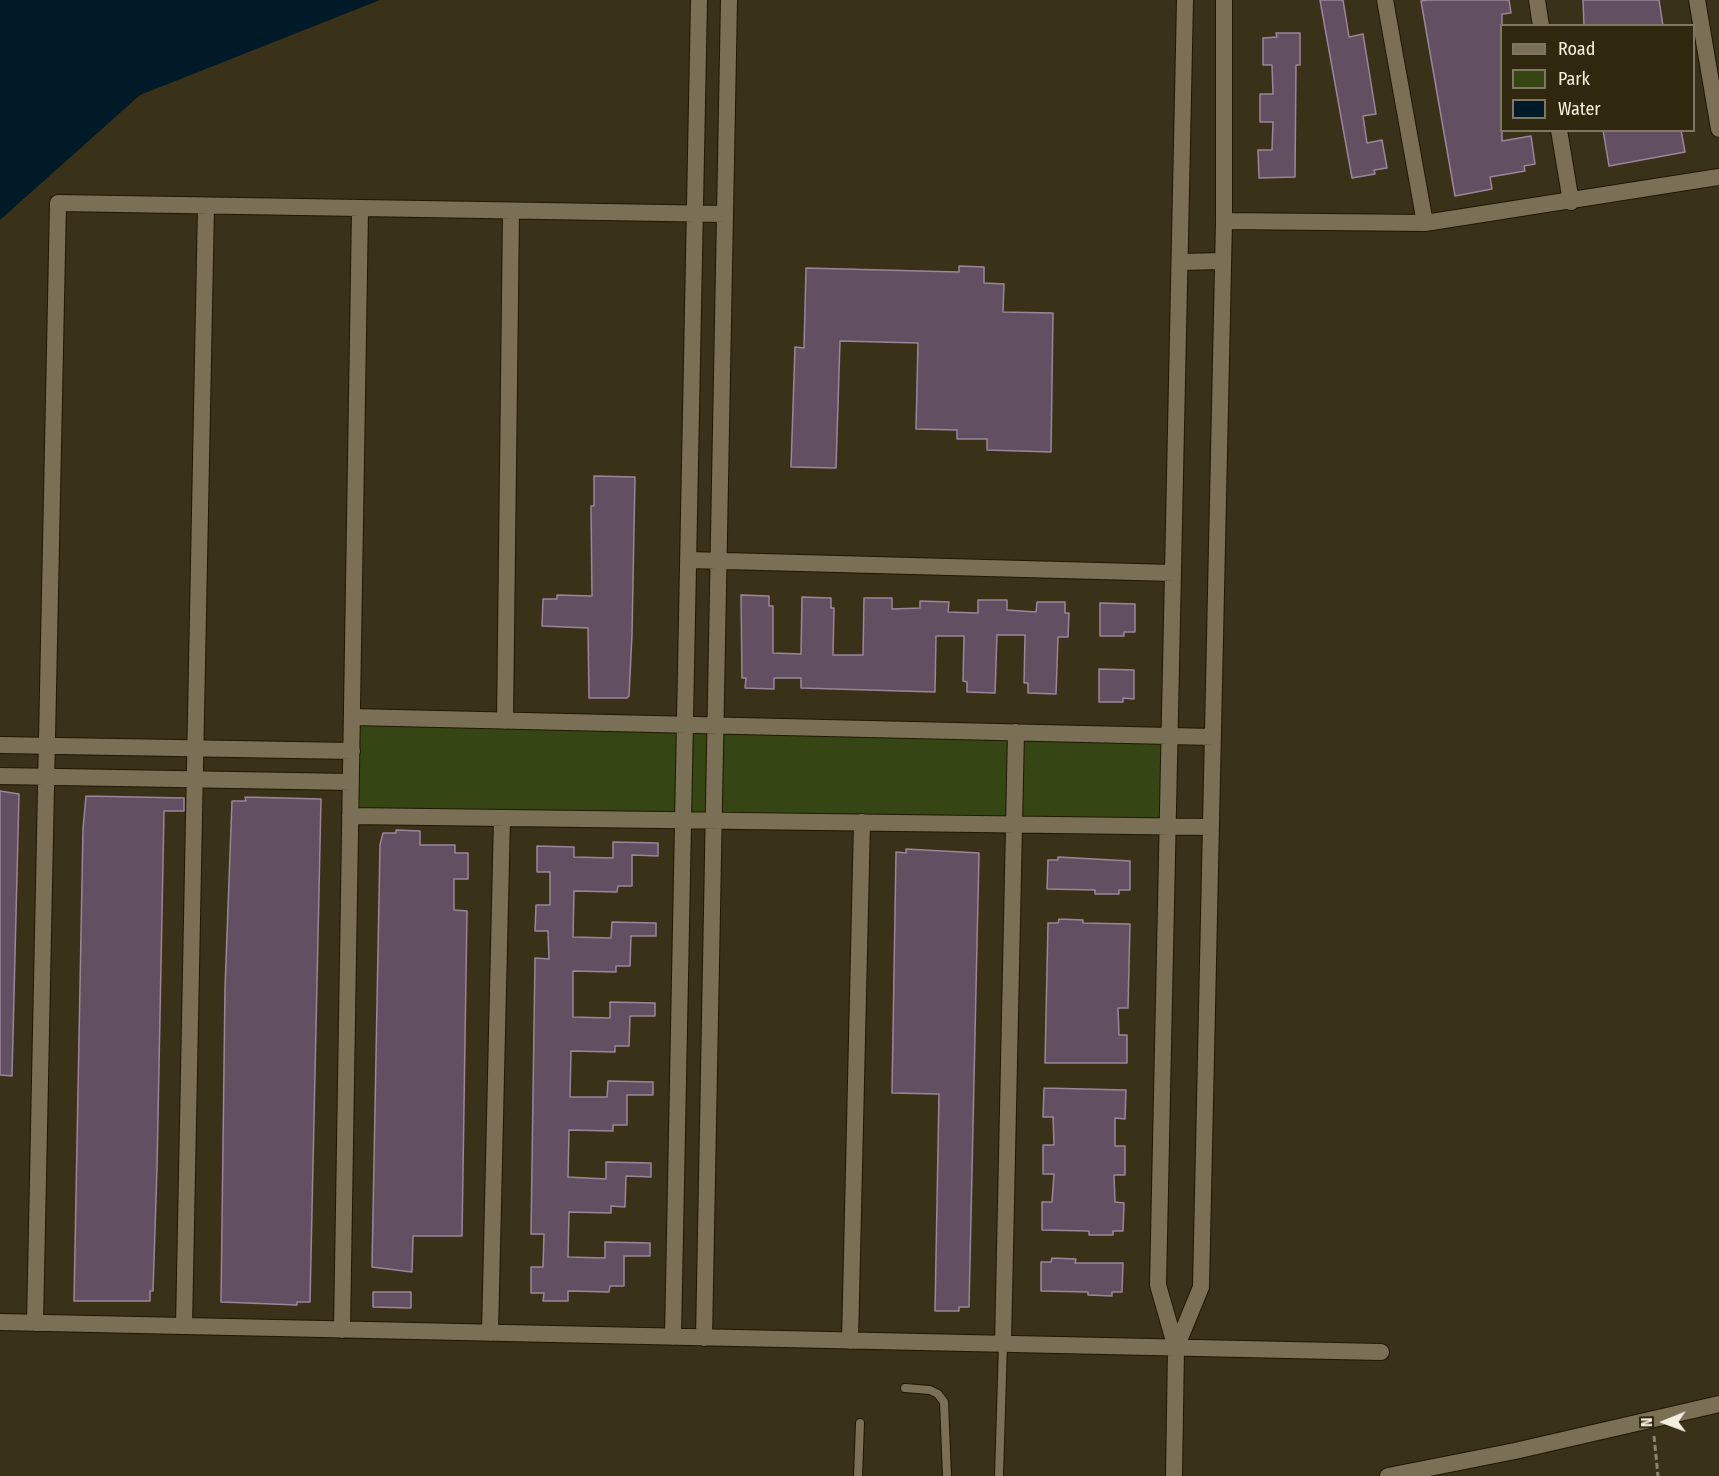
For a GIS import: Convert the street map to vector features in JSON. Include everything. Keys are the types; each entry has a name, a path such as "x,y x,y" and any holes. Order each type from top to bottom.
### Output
{"street":[{"path":"673,1337 699,0"},
{"path":"704,1338 729,0"},
{"path":"1174,1476 1176,1348 1158,1285 1185,0"},
{"path":"1176,1348 1201,1287 1224,221 1224,0"},
{"path":"1385,0 1425,223"},
{"path":"1537,0 1541,24"},
{"path":"1697,0 1719,129"},
{"path":"1559,132 1571,202"},
{"path":"1224,221 1425,223 1571,202 1719,177"},
{"path":"35,1323 58,203 360,210 725,214"},
{"path":"184,1326 206,206"},
{"path":"342,1330 360,210"},
{"path":"505,721 511,212"},
{"path":"1181,262 1223,261"},
{"path":"688,560 1173,573"},
{"path":"352,717 1213,737"},
{"path":"1004,1344 1016,732"},
{"path":"0,745 352,751"},
{"path":"0,776 351,782"},
{"path":"350,816 1211,827"},
{"path":"490,1333 502,818"},
{"path":"850,1341 862,822"},
{"path":"0,1322 1381,1352"},
{"path":"1388,1476 1455,1469 1719,1404"}],"lane":[{"path":"999,1476 1004,1344"},
{"path":"905,1388 930,1390 944,1402 947,1476"},
{"path":"858,1476 860,1423"}],"path":[{"path":"1652,1419 1658,1476"}],"green space":[{"path":"352,717 1171,736 1169,826 350,816"}],"water":[{"path":"0,0 380,0 140,95 0,220"}],"building":[{"path":"1320,0 1343,0 1349,37 1363,34 1376,114 1363,116 1367,143 1382,140 1387,168 1374,170 1375,174 1352,178"},
{"path":"1509,0 1511,13 1502,14 1502,24 1500,24 1500,132 1502,132 1502,141 1531,136 1535,164 1524,166 1525,171 1490,177 1492,189 1455,196 1421,1"},
{"path":"1583,0 1659,0 1663,24 1584,24"},
{"path":"1276,33 1300,33 1300,65 1296,65 1295,177 1259,178 1258,150 1272,150 1273,122 1260,122 1260,94 1273,94 1272,65 1263,65 1263,38 1277,37"},
{"path":"1603,132 1681,132 1685,152 1609,166"},
{"path":"959,266 984,267 984,283 1004,284 1003,312 1053,313 1051,452 987,450 987,439 957,439 957,430 916,429 918,343 840,341 836,468 791,467 795,347 804,348 806,268 959,272"},
{"path":"594,476 635,477 632,635 629,696 627,698 589,698 588,628 542,626 543,599 557,599 557,595 592,596 591,506 594,506"},
{"path":"741,595 769,596 769,606 773,606 773,653 801,654 802,597 831,598 831,608 834,608 833,655 863,655 864,598 892,598 892,609 920,608 920,601 949,602 948,612 978,613 978,600 1007,600 1007,610 1036,612 1037,602 1065,602 1065,613 1069,613 1068,637 1058,637 1056,694 1028,693 1028,683 1024,683 1025,635 997,635 995,693 967,692 967,682 963,681 964,636 936,636 935,692 801,688 801,678 774,678 774,689 745,688 746,678 742,678"},
{"path":"1100,603 1135,604 1135,632 1124,632 1124,636 1100,636"},
{"path":"1099,669 1134,670 1134,699 1123,698 1123,702 1099,702"},
{"path":"0,791 19,794 12,1076 0,1075"},
{"path":"86,796 184,798 184,811 164,811 157,1168 153,1291 150,1291 150,1301 74,1301 83,829"},
{"path":"245,797 321,799 310,1302 297,1302 297,1305 221,1302 225,988 232,801 246,801"},
{"path":"396,830 420,831 420,845 455,845 455,853 468,853 468,879 454,879 454,910 467,911 462,1236 413,1236 412,1272 372,1267 380,845 383,833 396,833"},
{"path":"613,842 658,843 658,856 632,855 632,886 618,886 617,892 574,891 573,937 611,938 612,922 656,923 656,936 631,936 630,966 616,966 616,972 573,971 573,1017 610,1018 610,1002 655,1003 655,1016 630,1016 629,1046 615,1046 615,1052 571,1051 570,1097 607,1097 608,1081 653,1082 653,1095 627,1095 627,1125 613,1125 613,1131 569,1130 568,1177 606,1179 606,1162 651,1163 651,1177 626,1176 625,1207 611,1206 611,1213 569,1212 568,1257 605,1258 605,1242 650,1243 650,1256 624,1256 624,1286 610,1286 609,1292 568,1291 568,1301 543,1301 544,1293 531,1293 531,1267 543,1267 544,1234 531,1234 535,958 549,959 548,931 535,931 536,905 550,905 550,872 537,872 537,846 574,847 574,857 613,858"},
{"path":"906,849 979,853 969,1307 959,1307 959,1311 935,1311 939,1094 892,1093 896,852 906,853"},
{"path":"1058,857 1130,861 1130,890 1119,890 1119,894 1095,894 1095,890 1047,889 1048,860 1058,860"},
{"path":"1059,919 1083,920 1083,923 1130,924 1128,1008 1118,1008 1119,1035 1127,1035 1127,1063 1045,1063 1048,923 1058,923"},
{"path":"1044,1088 1126,1090 1125,1119 1115,1118 1115,1146 1125,1146 1125,1175 1114,1175 1115,1202 1124,1203 1123,1231 1113,1231 1113,1235 1089,1235 1089,1231 1042,1230 1042,1202 1052,1202 1054,1174 1043,1174 1043,1145 1054,1145 1053,1117 1043,1117"},
{"path":"1052,1258 1076,1259 1075,1263 1123,1263 1122,1292 1112,1292 1112,1296 1088,1295 1088,1292 1041,1291 1041,1262 1051,1262"},
{"path":"373,1292 411,1292 411,1308 373,1307"}]}
